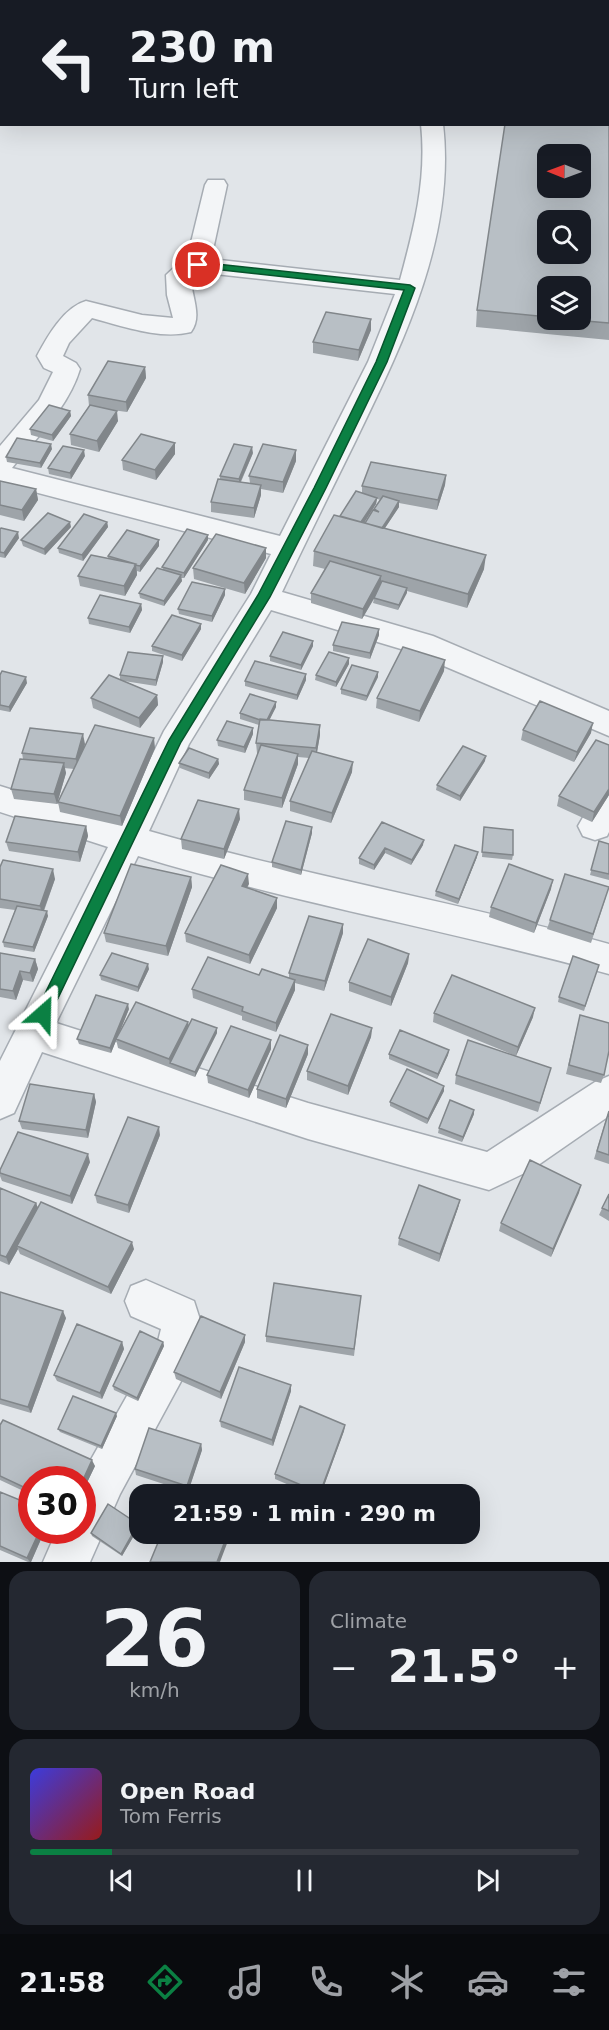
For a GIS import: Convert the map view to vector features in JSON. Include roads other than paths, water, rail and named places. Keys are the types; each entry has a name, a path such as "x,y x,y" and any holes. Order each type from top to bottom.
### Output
{"street":[{"path":"0,1101 19,1046 127,839 175,740 264,597 381,362 410,288 430,213 435,151 432,126"},
{"path":"198,265 216,185"},
{"path":"0,464 54,397 65,378 67,369 53,362 50,356 58,340 86,309 142,323 182,327 186,321 186,309 179,296 178,275 190,266 198,265 410,288"},
{"path":"0,474 288,548"},
{"path":"264,597 422,644 609,724"},
{"path":"0,799 127,839 284,882 546,941 609,959"},
{"path":"19,1046 489,1171 518,1158 609,1094"},
{"path":"96,1496 104,1478 178,1348 182,1329 179,1316 146,1301"},
{"path":"66,1562 74,1544"}]}
